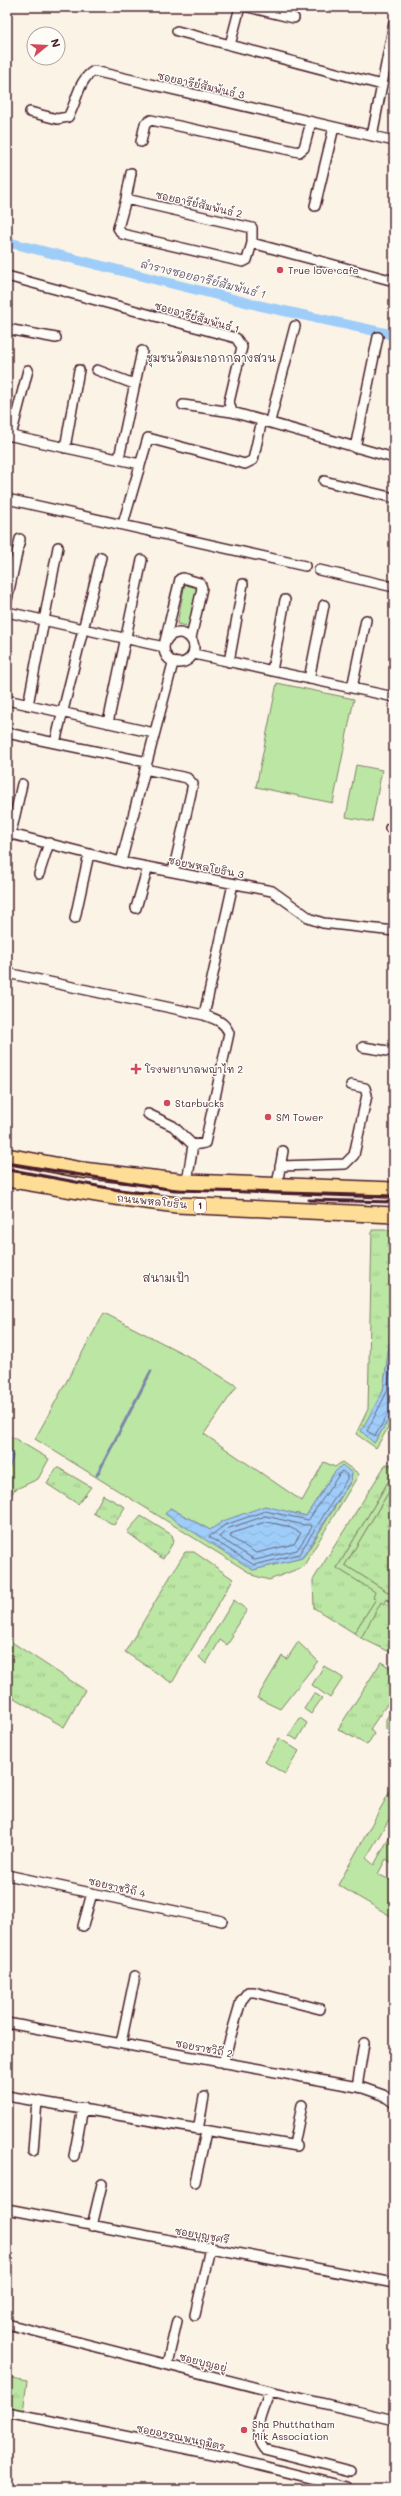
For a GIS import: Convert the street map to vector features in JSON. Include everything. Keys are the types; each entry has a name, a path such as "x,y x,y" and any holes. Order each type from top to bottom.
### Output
{"main road":[{"path":"7,1156 82,1170 187,1182 394,1190"},
{"name":"ถนนพหลโยธิน","path":"7,1179 122,1198 177,1205 394,1215"}],"street":[{"path":"230,45 240,7"},
{"path":"248,7 294,18"},
{"path":"372,136 394,23"},
{"path":"177,31 382,85"},
{"name":"ซอยอารีย์สัมพันธ์ 3","path":"30,112 56,119 68,117 82,84 89,74 94,71 394,141"},
{"path":"141,142 145,124 151,120 299,152 304,148 311,122"},
{"path":"315,206 334,127"},
{"path":"131,172 126,199 118,228 122,234 243,262 247,260 252,243 394,281"},
{"name":"ซอยอารีย์สัมพันธ์ 2","path":"126,199 250,227 254,231 252,243"},
{"name":"ซอยอารีย์สัมพันธ์ 1","path":"7,276 236,338 242,346 229,402 232,412"},
{"path":"123,524 148,438 245,464 250,464 253,460 266,421 295,326"},
{"path":"7,330 56,338"},
{"path":"355,448 378,337"},
{"path":"119,458 142,351"},
{"path":"28,370 9,435 65,448 119,458 140,464"},
{"path":"65,448 78,370"},
{"path":"97,370 134,384"},
{"path":"183,405 232,412 394,458"},
{"path":"324,481 394,498"},
{"path":"7,499 305,566"},
{"path":"7,600 20,539"},
{"path":"28,704 58,547"},
{"path":"54,743 101,557"},
{"path":"108,723 142,560"},
{"path":"319,570 394,586"},
{"path":"183,578 200,583 202,588 191,638 194,646 194,654 183,664 173,662 166,656 165,644 180,579 183,578"},
{"path":"229,662 243,584"},
{"path":"272,671 285,600"},
{"path":"309,679 324,605"},
{"path":"7,612 125,638 165,644"},
{"path":"352,688 366,620"},
{"path":"165,644 177,633 191,638"},
{"path":"194,654 394,697"},
{"path":"121,862 173,662"},
{"path":"7,700 154,733"},
{"path":"7,732 146,766 187,778 193,784 173,872"},
{"path":"9,833 22,784"},
{"name":"ซอยพหลโยธิน 3","path":"9,833 121,862 272,891 311,919 323,923 394,931"},
{"path":"39,874 49,843"},
{"path":"75,918 89,854"},
{"path":"136,908 148,867"},
{"path":"204,1015 233,884"},
{"path":"7,973 204,1015 218,1020 226,1026 229,1033 205,1143 193,1146"},
{"path":"363,1047 394,1052"},
{"path":"280,1166 346,1164 354,1155 367,1095 365,1088 351,1085"},
{"path":"148,1114 173,1126 193,1146"},
{"path":"187,1182 193,1146"},
{"path":"276,1185 283,1151"},
{"name":"ซอยราชวิถี 4","path":"7,1874 222,1921"},
{"path":"83,1926 92,1893"},
{"path":"121,2043 136,1976"},
{"path":"223,2063 241,2001 248,1992 254,1992 320,2009"},
{"name":"ซอยราชวิถี 2","path":"7,2023 372,2090 394,2103"},
{"path":"357,2087 364,2043"},
{"path":"7,2096 82,2108 202,2131 296,2146 302,2105"},
{"path":"195,2182 202,2131 204,2097"},
{"path":"33,2151 37,2101"},
{"path":"74,2156 82,2108"},
{"path":"92,2226 102,2184"},
{"name":"ซอยบุญชูศรี","path":"7,2209 394,2283"},
{"path":"195,2316 210,2248"},
{"path":"167,2364 177,2320"},
{"name":"ซอยบุญอยู่","path":"7,2324 270,2391 394,2420"},
{"path":"270,2391 258,2426 258,2441 264,2449 350,2471"},
{"name":"ซอยอรรณพนฤมิตร","path":"7,2412 222,2456 347,2487 346,2489"}],"green space":[{"path":"186,578 201,581 192,627 177,624"},
{"path":"277,683 354,699 333,803 256,787"},
{"path":"356,765 382,770 372,822 346,817"},
{"path":"372,1230 394,1230 394,1324 392,1324 383,1391 372,1411 374,1443 394,1411 394,1418 376,1448 356,1434 368,1409"},
{"path":"104,1313 186,1355 237,1386 204,1434 302,1501 324,1462 335,1467 342,1462 359,1474 303,1567 269,1580 255,1576 35,1439","holes":["341,1466 352,1473 351,1481 302,1558 253,1570 170,1508 210,1530 232,1519 256,1513 282,1512 306,1516 334,1473"]},
{"path":"7,1434 49,1459 38,1479 14,1490 7,1504 7,1474 13,1456 7,1448"},
{"path":"386,1464 394,1465 394,1472 337,1568 376,1592 376,1599 354,1633 314,1608 313,1580"},
{"path":"57,1467 91,1487 78,1504 47,1484"},
{"path":"394,1472 394,1483 345,1565 394,1596 394,1603 387,1599 384,1604 381,1602 361,1638 354,1633 376,1599 373,1598 375,1592 337,1568"},
{"path":"394,1483 394,1596 345,1565"},
{"path":"103,1495 125,1507 114,1525 93,1513"},
{"path":"141,1516 172,1535 174,1541 163,1559 127,1532"},
{"path":"185,1552 194,1552 233,1579 172,1683 125,1652"},
{"path":"386,1599 394,1603 394,1649 392,1653 361,1638 381,1602"},
{"path":"234,1600 247,1610 231,1634 233,1636 227,1645 220,1640 206,1664 199,1657"},
{"path":"7,1639 85,1690 64,1727 7,1694"},
{"path":"298,1642 318,1661 280,1709 257,1698 282,1656 287,1659"},
{"path":"381,1662 394,1670 394,1694 370,1729 374,1734 367,1745 338,1729"},
{"path":"324,1666 343,1678 330,1698 312,1685"},
{"path":"314,1693 322,1698 311,1714 304,1709"},
{"path":"394,1707 394,1736 386,1729 386,1719"},
{"path":"300,1718 307,1723 297,1740 289,1735"},
{"path":"279,1738 299,1751 285,1774 265,1762"},
{"path":"394,1784 394,1811 366,1858 374,1865 394,1829 394,1864 386,1859 378,1874 394,1882 394,1918 338,1885"},
{"path":"7,2377 27,2381 23,2412 7,2409"}],"water":[{"path":"392,1324 394,1324 394,1411 374,1443 361,1431 383,1391"},
{"path":"7,1448 13,1456 7,1474"},
{"path":"342,1465 352,1473 351,1480 302,1558 253,1570 165,1514 170,1508 210,1530 223,1521 265,1506 306,1516 334,1473"}],"waterway":[{"name":"ลำรางซอยอารีย์สัมพันธ์ 1","path":"7,242 257,305 394,335"},
{"path":"97,1475 151,1371"}],"railway":[{"path":"7,1163 174,1190 394,1196"},
{"path":"7,1169 129,1192 151,1193"},
{"path":"309,1200 394,1202"}],"place":[{"name":"True love cafe","path":"280,270"},
{"name":"โรงพยาบาลพญาไท 2","path":"136,1069"},
{"name":"Starbucks","path":"167,1103"},
{"name":"SM Tower","path":"268,1117"},
{"name":"Sha Phutthatham Mik Association","path":"244,2430"}],"district":[{"name":"ชุมชนวัดมะกอกกลางสวน","path":"211,358"},
{"name":"สนามเป้า","path":"166,1278"}]}
